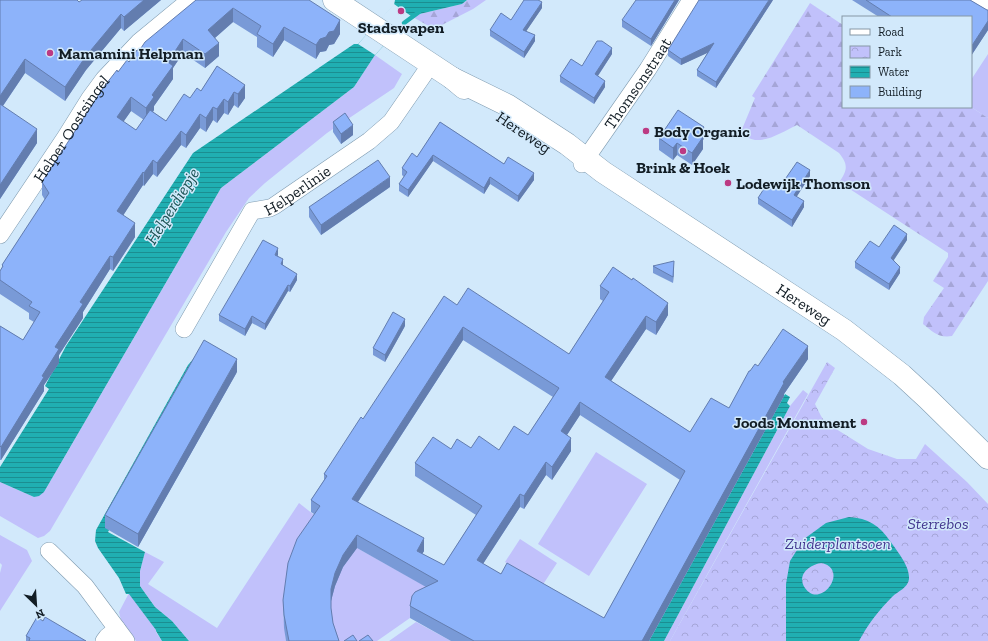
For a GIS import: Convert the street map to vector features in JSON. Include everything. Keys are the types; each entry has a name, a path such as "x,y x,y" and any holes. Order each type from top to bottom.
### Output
{"main road":[{"name":"Hereweg","path":"334,0 452,78 507,105 567,144 584,161 844,330 868,347 928,399 988,458"}],"street":[{"name":"Helper Oostsingel","path":"1,232 104,79 139,42 190,0"},
{"name":"Thomsonstraat","path":"584,161 648,69 691,0"},
{"path":"975,0 988,9"},
{"name":"Helperlinie","path":"184,329 252,211 274,206 369,141 391,122 430,64"},
{"path":"49,551 85,586 121,635 107,637 104,641"}],"green space":[{"path":"467,0 486,0 473,9 434,29 411,16 462,4"},
{"path":"810,3 842,24 842,108 972,108 988,118 988,281 952,336 939,335 923,324 924,317 944,288 933,281 948,257 948,253 839,182 846,167 842,157 839,153 797,125 777,135 761,140 753,140 740,134 755,98 752,96"},
{"path":"988,54 988,118 972,108 972,78"},
{"path":"375,55 402,74 394,88 327,133 265,183 249,198 226,232 50,531 44,536 38,538 0,516 0,482 34,497 44,492 221,188 354,87"},
{"name":"Zuiderplantsoen","path":"827,362 835,368 815,404 825,422 868,449 897,459 916,459 925,444 967,482 988,504 988,641 670,641"},
{"path":"803,390 808,394 670,641 664,641 790,406"},
{"path":"596,452 647,484 589,576 538,544"},
{"path":"299,503 318,518 283,612 286,641 189,641 172,621 155,607 140,586 140,571 145,552 164,562 148,584 217,628"},
{"path":"0,535 27,550 32,561 0,611 0,573 2,565 0,563"},
{"path":"520,539 557,563 542,586 505,562"},
{"path":"350,544 436,592 430,604 377,641 332,641 330,592"},
{"path":"129,593 157,631 156,632 162,641 136,641 121,620 119,612"},
{"path":"416,622 418,623 451,641 389,641"}],"water":[{"path":"395,0 467,0 462,4 411,16 375,55 354,87 221,188 44,492 39,496 34,497 0,482 0,467 49,389 45,386 66,346 193,153 354,44 358,44 394,5"},
{"path":"195,357 207,359 108,532 145,552 140,571 140,586 155,607 172,621 189,641 162,641 156,630 129,594 126,594 119,578 98,548 95,541 96,530 188,365"},
{"path":"785,394 790,397 787,403 790,406 664,641 649,641"},
{"path":"849,517 868,521 878,527 902,559 907,569 909,579 907,585 892,597 878,612 859,641 786,641 786,584 790,561 804,539 826,523","holes":["822,563 830,567 833,573 833,580 830,586 824,592 811,594 805,588 802,579 803,575 809,568 817,564"]}],"pier":[{"path":"394,4 411,16 375,55 358,44"}],"building":[{"name":"Mamamini Helpman","path":"0,0 77,0 79,2 82,0 144,0 124,17 121,14 86,56 65,87 25,59 0,96"},
{"path":"196,0 309,0 340,20 334,31 329,32 326,37 320,39 316,45 284,27 273,44 257,34 261,26 233,8 208,30 219,43 205,54 183,39 168,62 173,66 152,95 154,97 146,108 131,97 117,117 136,130 150,110 166,121 184,94 190,98 197,88 201,91 217,66 245,85 238,94 234,92 228,102 224,99 217,109 213,107 206,118 200,114 186,135 181,131 157,163 153,160 144,173 143,172 117,211 135,223 113,257 110,256 80,302 83,304 55,347 59,349 42,376 44,377 1,447 0,326 23,340 40,312 29,306 32,302 0,280 2,265 49,193 42,182 103,88 117,70 118,72 127,60 129,62 137,50 139,51 145,42"},
{"path":"524,0 538,0 542,2 523,30 535,35 524,52 490,30 501,13 511,20"},
{"path":"636,0 675,0 651,39 622,20"},
{"path":"699,0 769,0 716,82 697,70 714,43 681,59 668,50"},
{"path":"866,0 970,0 988,10 988,21 972,45 972,16 890,16"},
{"path":"597,41 602,41 612,48 595,74 605,81 594,98 560,76 571,59 582,66"},
{"path":"0,104 37,129 0,185"},
{"path":"678,110 704,127 699,135 703,137 692,153 677,143 673,148 659,138"},
{"path":"345,113 353,125 341,134 333,122"},
{"path":"440,122 504,164 508,157 534,173 518,196 490,177 484,188 433,155 408,190 399,184 407,172 402,168 412,153 417,157"},
{"path":"378,160 390,177 321,225 309,207"},
{"path":"797,162 810,170 794,195 804,201 792,220 758,198 769,181 779,188"},
{"path":"894,225 907,234 891,258 900,267 889,284 855,262 870,241 879,247"},
{"path":"263,240 278,248 275,255 283,259 281,264 297,274 290,286 288,285 265,324 252,316 245,329 219,315"},
{"path":"674,261 673,277 653,266"},
{"path":"613,267 632,280 633,278 668,303 656,322 646,316 605,377 690,432 711,398 729,408 749,371 755,364 758,366 783,329 808,346 783,382 784,383 642,641 474,641 410,606 412,596 415,592 438,581 357,535 343,555 335,573 331,589 333,623 339,641 289,641 283,600 288,563 297,539 320,506 311,500 327,476 324,474 361,417 363,419 444,296 457,305 468,288 569,354 609,292 600,286","holes":["463,327 559,388 528,435 514,426 499,450 479,436 471,448 457,439 451,449 433,437 415,463 482,506 444,565 417,551 424,538 352,499","580,402 685,471 604,618 507,563 501,574 477,560 520,494 524,496 546,462 552,467 571,438 561,431"]},
{"path":"393,312 405,319 385,355 373,348"},
{"path":"204,340 237,359 138,534 105,515"},
{"path":"37,617 43,621 45,617 86,641 29,641 30,638 26,636"},
{"path":"353,635 357,641 344,641"},
{"path":"368,635 373,641 359,641"}],"waterway":[{"name":"Helperdiepje","path":"404,23 419,12"}],"place":[{"name":"Stadswapen","path":"401,11"},
{"name":"Mamamini Helpman","path":"50,53"},
{"name":"Body Organic","path":"646,131"},
{"name":"Brink & Hoek","path":"683,151"},
{"name":"Lodewijk Thomson","path":"728,183"},
{"name":"Joods Monument","path":"864,422"}],"park label":[{"name":"Sterrebos","path":"938,523"}]}
